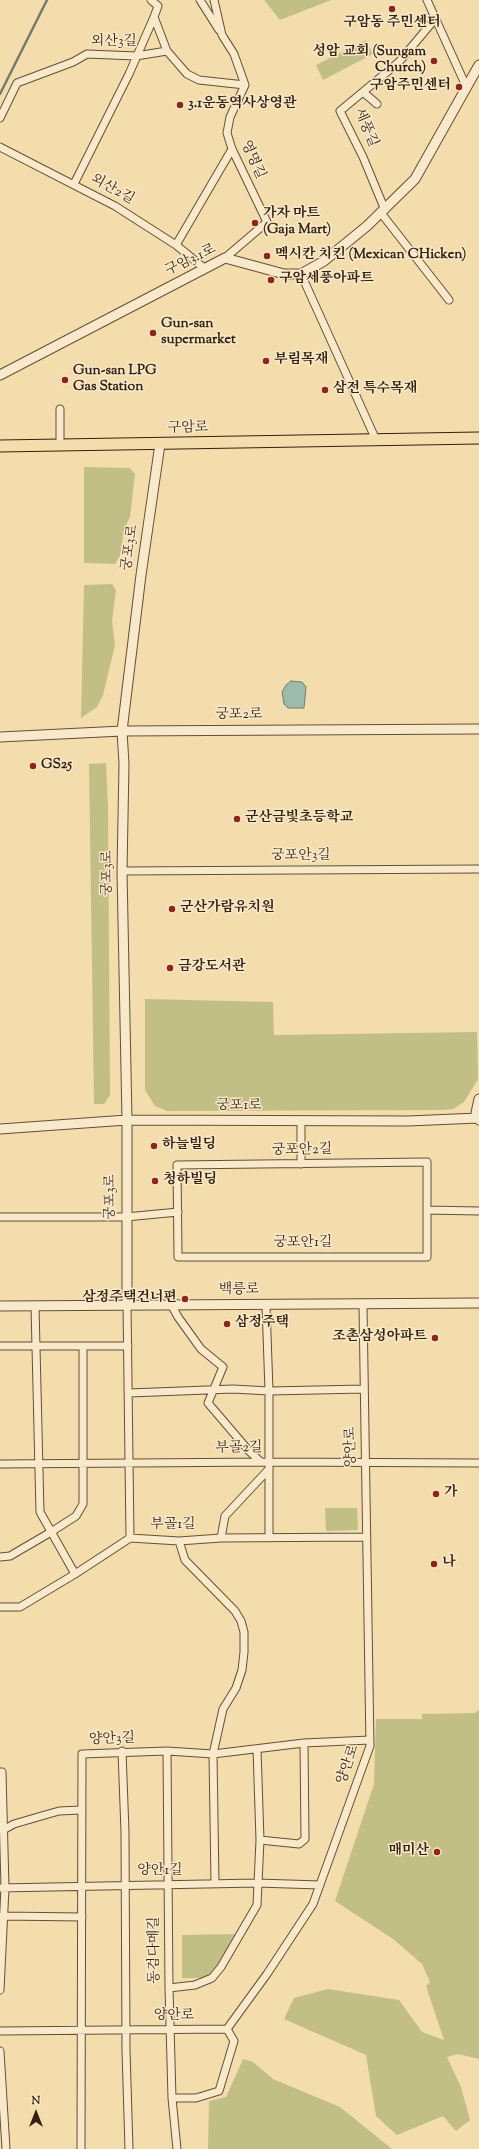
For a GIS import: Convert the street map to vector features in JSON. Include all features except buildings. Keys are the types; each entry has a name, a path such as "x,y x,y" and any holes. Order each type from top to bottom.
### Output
{"main road":[{"name":"구암로","path":"0,446 479,438"}],"street":[{"path":"74,184 154,18 158,6 151,0"},
{"path":"154,18 167,51 187,74 199,80 245,85 234,54 200,0"},
{"path":"214,0 222,35"},
{"path":"426,0 466,86"},
{"name":"세풍길","path":"383,211 363,157 340,111 399,62 436,19"},
{"name":"외산3길","path":"0,118 17,83 73,62 88,54 136,56 167,51"},
{"path":"376,440 366,422 301,274 324,261 383,211 415,179 479,65"},
{"name":"영명길","path":"225,258 267,222 232,149 227,133 230,117 245,85"},
{"path":"363,92 377,104"},
{"name":"외산2길","path":"0,147 115,206 176,245 204,268"},
{"path":"176,245 232,149"},
{"path":"383,211 449,300"},
{"name":"구암3.1로","path":"0,375 225,258 284,274 301,274"},
{"path":"60,408 60,446"},
{"name":"궁포3로","path":"127,1304 127,1120 122,871 124,764 122,731 160,444"},
{"name":"궁포2로","path":"0,737 122,731 479,729"},
{"name":"궁포안3길","path":"122,871 479,869"},
{"path":"478,1119 476,1107 479,1099"},
{"name":"궁포1로","path":"0,1129 127,1120 301,1122 478,1119"},
{"path":"301,1122 301,1164"},
{"name":"궁포안2길","path":"178,1212 177,1165 427,1162 427,1210"},
{"path":"427,1210 479,1211"},
{"name":"궁포안1길","path":"178,1212 178,1257 427,1258 427,1210"},
{"path":"0,1217 126,1218 178,1212"},
{"path":"127,1304 130,1393 130,1538"},
{"name":"백릉로","path":"0,1306 127,1304 172,1306 363,1306 479,1304"},
{"path":"266,1305 269,1391 269,1538"},
{"path":"34,1306 40,1512 75,1574"},
{"path":"172,1306 201,1349 223,1367 208,1403 249,1451 261,1462"},
{"name":"양안로","path":"0,2031 227,2029 267,1974 313,1904 370,1746 363,1306"},
{"path":"0,1346 128,1346"},
{"path":"0,1557 10,1556 51,1532 76,1516 83,1504 83,1347"},
{"path":"130,1393 214,1390 269,1391 364,1389"},
{"name":"부골2길","path":"0,1464 261,1462 269,1465 479,1463"},
{"path":"221,1538 225,1516 269,1465"},
{"name":"부골1길","path":"0,1607 20,1607 75,1574 130,1538 178,1540 221,1538 366,1537"},
{"path":"178,1540 185,1560 235,1611 241,1621 244,1632 242,1670 236,1688 223,1709 213,1754 215,1884"},
{"name":"양안3길","path":"80,2030 82,1754 167,1751 213,1754 304,1744 370,1740"},
{"path":"260,1840 299,1844 305,1838 304,1744"},
{"path":"169,1988 195,1985 212,1978 222,1967 257,1905 256,1883 260,1840 257,1749"},
{"name":"동검다메길","path":"167,1751 170,1885 169,1988 172,2098 177,2149"},
{"path":"122,1752 125,1832 126,2029 129,2149"},
{"path":"0,1772 2,1772 3,1830 0,1990"},
{"path":"3,1830 14,1824 38,1817 59,1812 81,1810"},
{"name":"양안1길","path":"3,1888 125,1884 170,1885 256,1883 320,1885"},
{"path":"2,1916 82,1917"},
{"path":"172,2098 196,2098 219,2091 234,2041 227,2029"},
{"path":"80,2030 83,2093 81,2149"},
{"path":"0,2050 6,2149"}],"shaded area":[{"path":"264,0 331,0 280,20"},
{"path":"366,40 373,54 323,80 316,65"},
{"path":"84,467 130,468 135,474 130,517 124,529 120,556 115,564 84,563"},
{"path":"112,584 116,590 112,621 115,645 103,695 97,707 81,718 84,585"},
{"path":"291,681 302,682 306,687 304,708 288,708 284,704 282,692 286,685"},
{"path":"106,763 108,806 110,1095 104,1104 94,1104 89,764"},
{"path":"145,999 273,1002 274,1035 477,1032 478,1079 464,1102 453,1109 167,1111 155,1106 145,1090"},
{"path":"325,1508 357,1508 358,1530 326,1531"},
{"path":"479,1710 479,2059 458,2054 447,2057 461,2087 470,2120 456,2131 443,2116 397,2135 376,2116 366,2055 284,2019 294,1998 328,1989 399,2000 422,2032 444,2040 426,1986 430,1982 422,1964 393,1939 335,1901 374,1784 376,1719 422,1719 422,1714 474,1713"},
{"path":"237,1934 216,1968 205,1978 182,1978 182,1935"},
{"path":"243,2059 253,2062 273,2079 340,2107 392,2149 208,2149 209,2101 226,2097"}],"waterway":[{"path":"0,94 47,0"}],"place":[{"name":"구암동 주민센터","path":"392,9"},
{"name":"성암 교회 (Sungam Church)","path":"434,61"},
{"name":"구암주민센터","path":"459,87"},
{"name":"3.1운동역사상영관","path":"180,105"},
{"name":"가자 마트 (Gaja Mart)","path":"255,223"},
{"name":"멕시칸 치킨 (Mexican CHicken)","path":"267,256"},
{"name":"구암세풍아파트","path":"271,280"},
{"name":"Gun-san supermarket","path":"153,333"},
{"name":"부림목재","path":"266,361"},
{"name":"Gun-san LPG Gas Station","path":"65,380"},
{"name":"삼전 특수목재","path":"325,390"},
{"name":"GS25","path":"33,766"},
{"name":"군산금빛초등학교","path":"237,819"},
{"name":"군산가람유치원","path":"172,909"},
{"name":"금강도서관","path":"170,968"},
{"name":"하늘빌딩","path":"154,1146"},
{"name":"청하빌딩","path":"155,1181"},
{"name":"삼정주택건너편","path":"185,1299"},
{"name":"삼정주택","path":"227,1324"},
{"name":"조촌삼성아파트","path":"435,1338"},
{"name":"가","path":"436,1494"},
{"name":"나","path":"434,1564"},
{"name":"매미산","path":"437,1852"}]}
